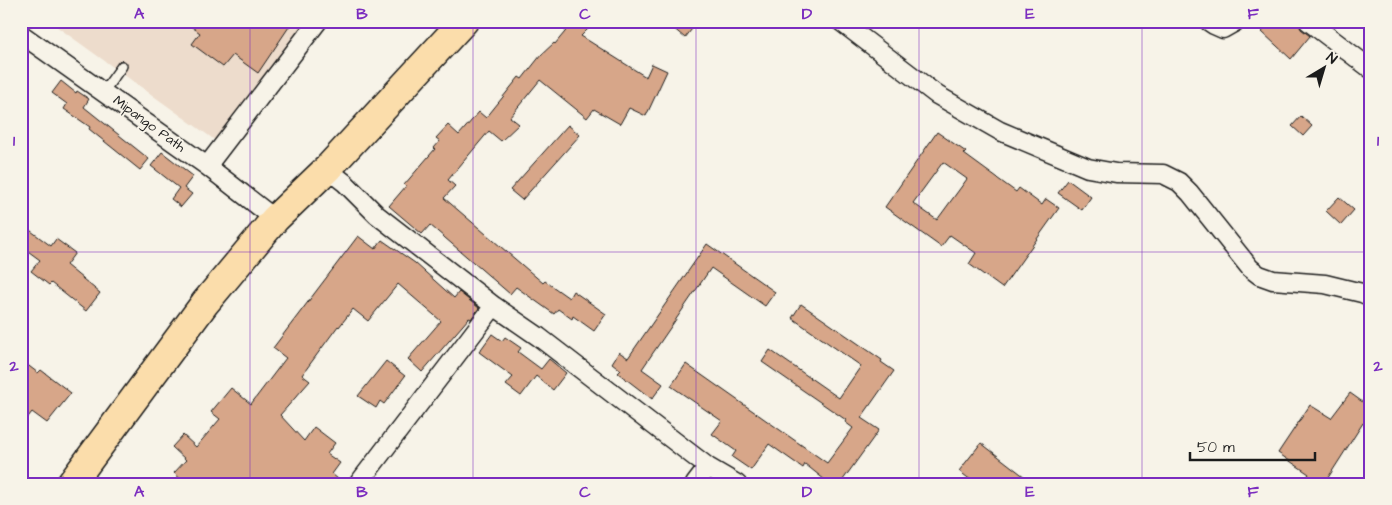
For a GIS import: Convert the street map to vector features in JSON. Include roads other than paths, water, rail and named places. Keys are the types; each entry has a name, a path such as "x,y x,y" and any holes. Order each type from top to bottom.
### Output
{"highway":[{"path":"71,484 205,303 275,219 327,169 464,21"}],"street":[{"path":"207,166 318,21"},
{"path":"840,21 937,95 1000,131 1088,168 1116,173 1163,174 1179,182 1250,268 1259,276 1273,280 1326,284 1371,297"},
{"path":"1208,21 1223,28 1237,21"},
{"path":"1308,21 1371,69"},
{"name":"Mipango Path","path":"21,34 104,91 207,166 275,219"},
{"path":"327,169 344,182 377,215 494,306 539,337 708,467 737,484"},
{"path":"358,484 494,306"},
{"path":"696,484 708,467"}],"lane":[{"path":"104,91 122,66"}]}
